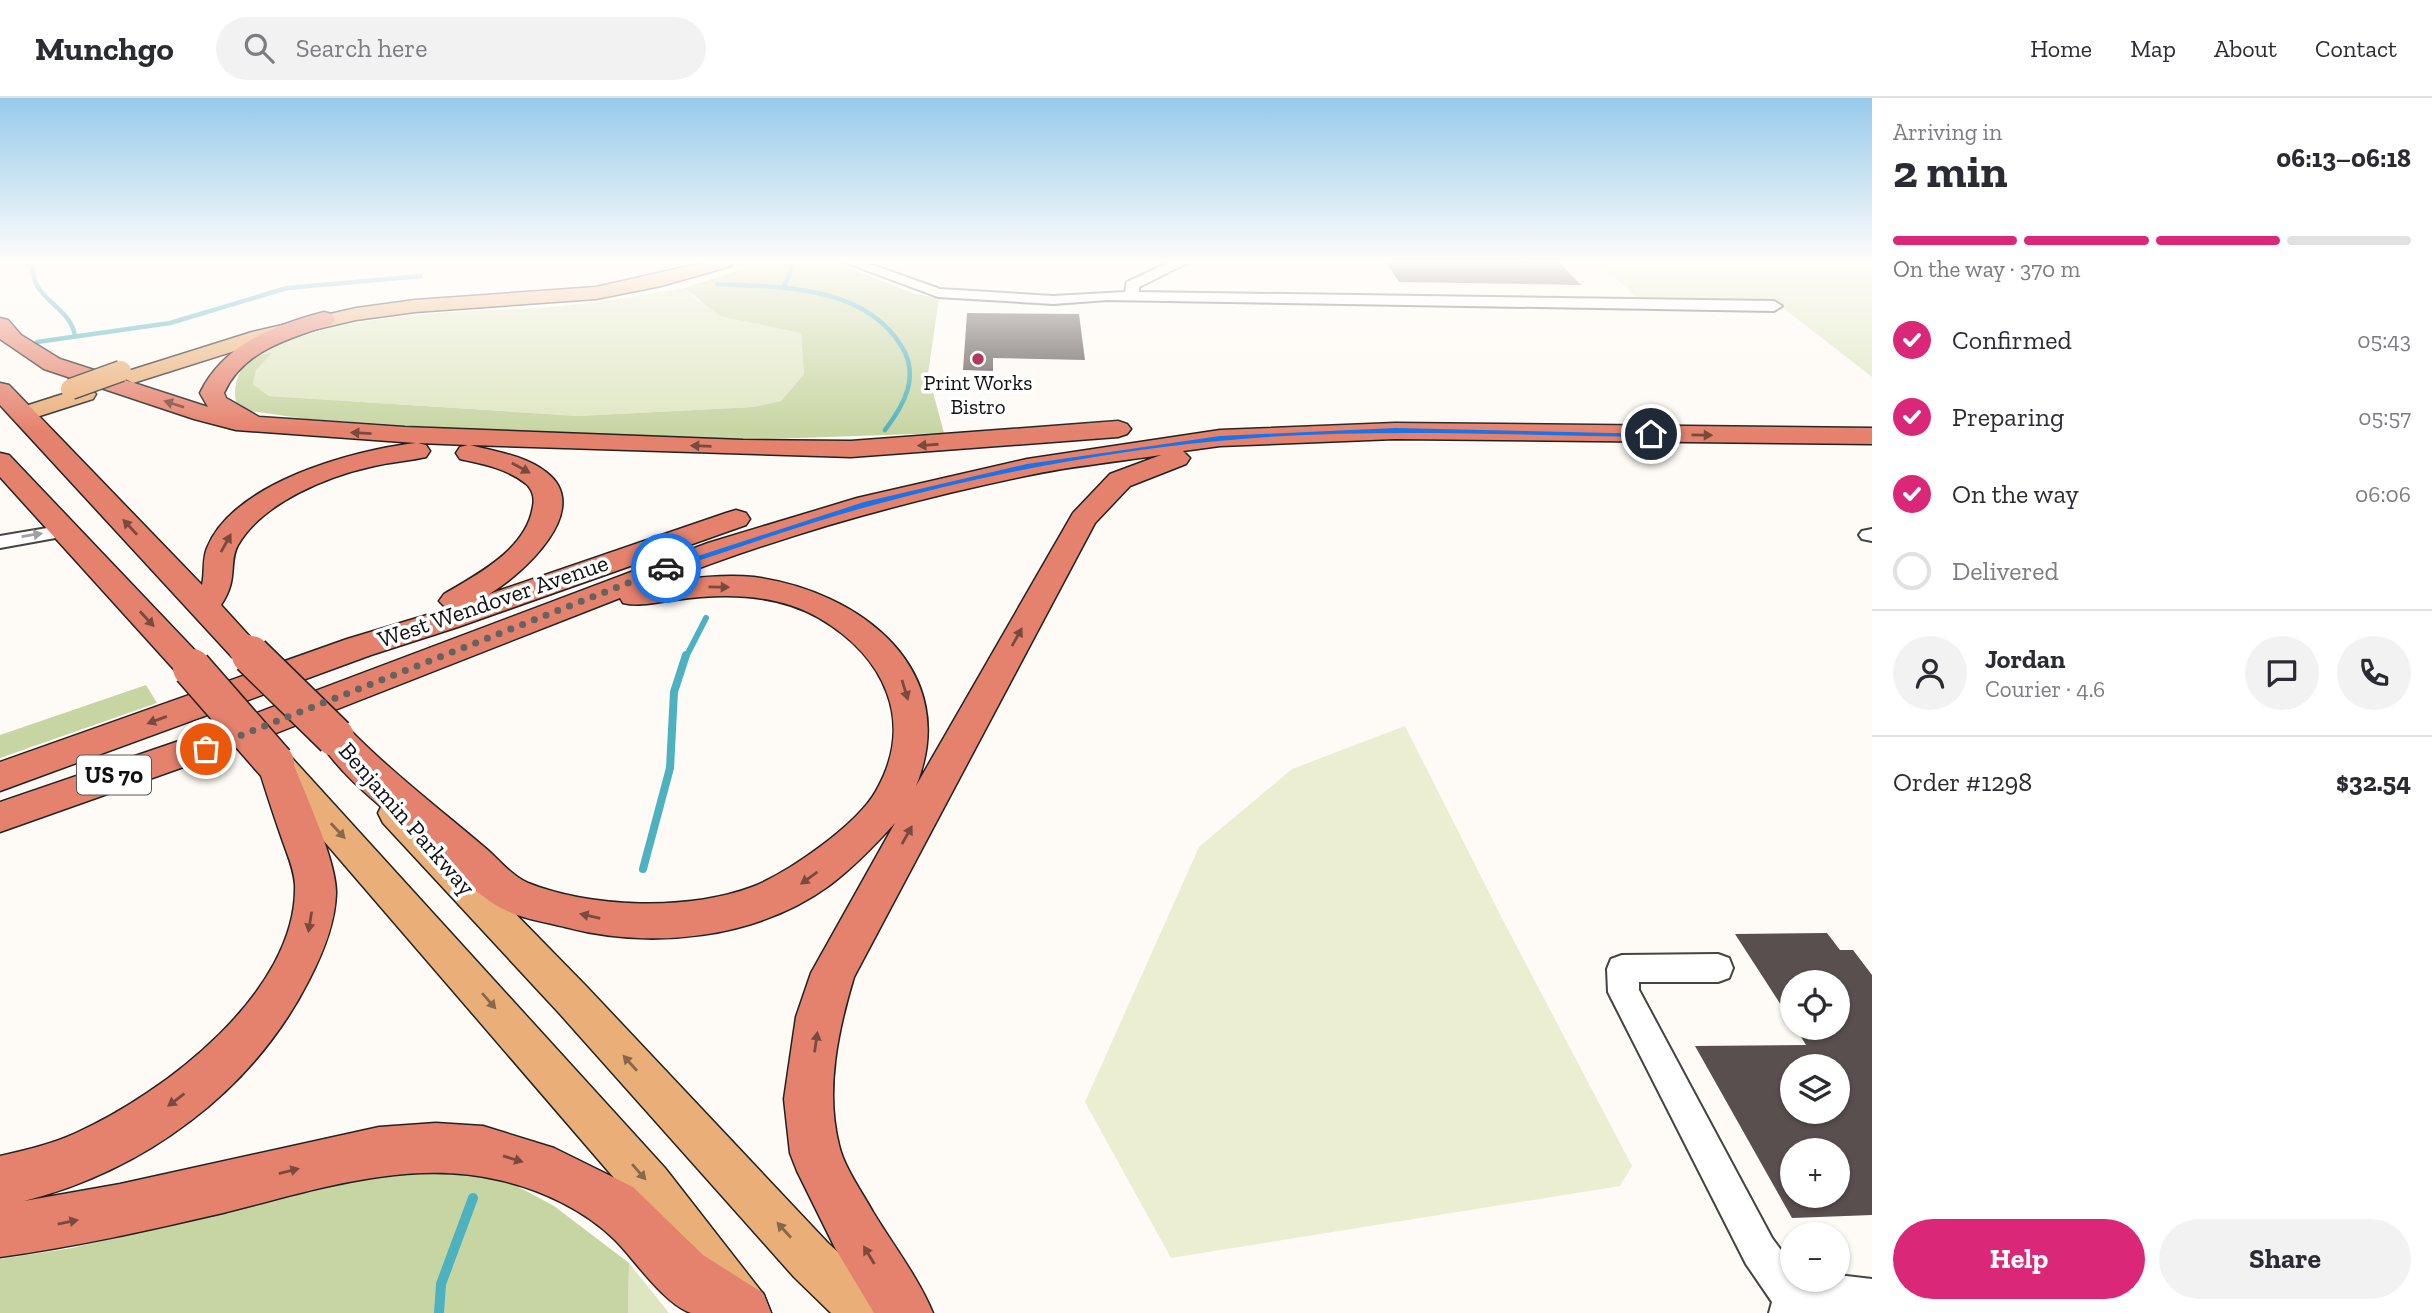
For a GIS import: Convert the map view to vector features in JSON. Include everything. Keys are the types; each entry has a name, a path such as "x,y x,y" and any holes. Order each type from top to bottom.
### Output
{"highway":[{"path":"289,427 240,417 222,409 212,393 214,385 230,365 264,342 324,319"},
{"path":"0,325 12,340 52,364 203,414 236,422 289,427 405,435 837,449 1118,429"},
{"name":"West Wendover Avenue","path":"0,777 359,647 447,620 676,538 812,495 963,458 1118,429 1237,415 1368,408 1872,415"},
{"name":"Benjamin Parkway","path":"7,410 335,737 373,779"},
{"name":"West Wendover Avenue","path":"0,817 230,737 719,549 867,504 1027,467 1220,438 1315,434 1467,430 1788,437 1872,436"},
{"path":"905,1313 854,1229 815,1153 808,1099 819,1017 833,974 1083,519 1120,480 1146,468 1184,455 1315,434"},
{"path":"1788,437 1872,444"},
{"path":"205,606 218,584 221,548 235,529 269,500 337,468 375,456 438,450 496,457 515,464 541,482 549,499 547,523 513,565 478,589 359,647"},
{"path":"0,461 192,668 275,763 314,873 310,932 276,1000 248,1037 211,1073 159,1113 107,1144 53,1167 0,1182"},
{"path":"373,779 516,896 610,920 698,920 796,887 838,857 891,801 902,775 911,722 908,696 897,668 865,634 808,600 755,587 699,586 636,596 532,622"},
{"path":"0,841 230,737"},
{"path":"0,1231 58,1224 166,1201 369,1152 465,1149 521,1162 563,1178 607,1200 648,1236 678,1269 744,1313"}],"main road":[{"path":"7,410 78,392 275,319"},
{"path":"127,374 324,319"},
{"path":"275,763 417,919 649,1184 744,1313"},
{"name":"Benjamin Parkway","path":"373,779 393,811 573,1000 811,1260 867,1313"}],"lane":[{"path":"0,542 65,531"},
{"path":"1718,968 1622,968 1624,992 1790,1305 1828,1293 1872,1298"}],"green space":[{"path":"382,319 755,319 801,333 804,374 781,401 753,407 578,416 269,396 253,384 256,370 271,353 261,353 294,339"},
{"path":"733,319 936,319 928,374 944,433 740,440 526,433 307,419 251,411 236,402 238,376 247,362 262,354 272,353 256,370 253,384 269,396 578,416 753,407 781,401 804,374 801,333"},
{"path":"1797,319 1872,319 1872,377"},
{"path":"146,685 157,703 0,758 0,735"},
{"path":"1405,726 1632,1166 1620,1186 1171,1258 1085,1102 1199,847 1292,769"},
{"path":"434,1170 500,1177 554,1206 629,1263 628,1313 0,1313 0,1259 72,1248 355,1178"},
{"path":"629,1263 669,1313 628,1313"}],"building":[{"path":"967,319 1080,319 1085,360 993,358 993,371 963,370"},
{"path":"1827,933 1840,950 1853,950 1872,975 1872,1215 1792,1218 1786,1208 1850,1208 1850,1138 1780,1138 1780,1197 1695,1046 1806,1045 1803,1040 1850,1040 1850,970 1780,970 1780,1003 1735,934"}],"waterway":[{"path":"67,319 75,336"},
{"path":"37,342 184,319"},
{"path":"876,319 902,347 910,369 910,380 903,401 885,430"},
{"path":"686,657 706,618"},
{"path":"643,869 670,768 674,692 686,655"},
{"path":"439,1313 441,1284 473,1198"}],"way so far":[{"path":"206,749 230,737 666,568"}],"place":[{"name":"Print Works Bistro","path":"978,359"}],"route":[{"path":"666,568 786,527 867,504 1027,467 1154,446 1220,438 1395,431 1651,434"}]}
